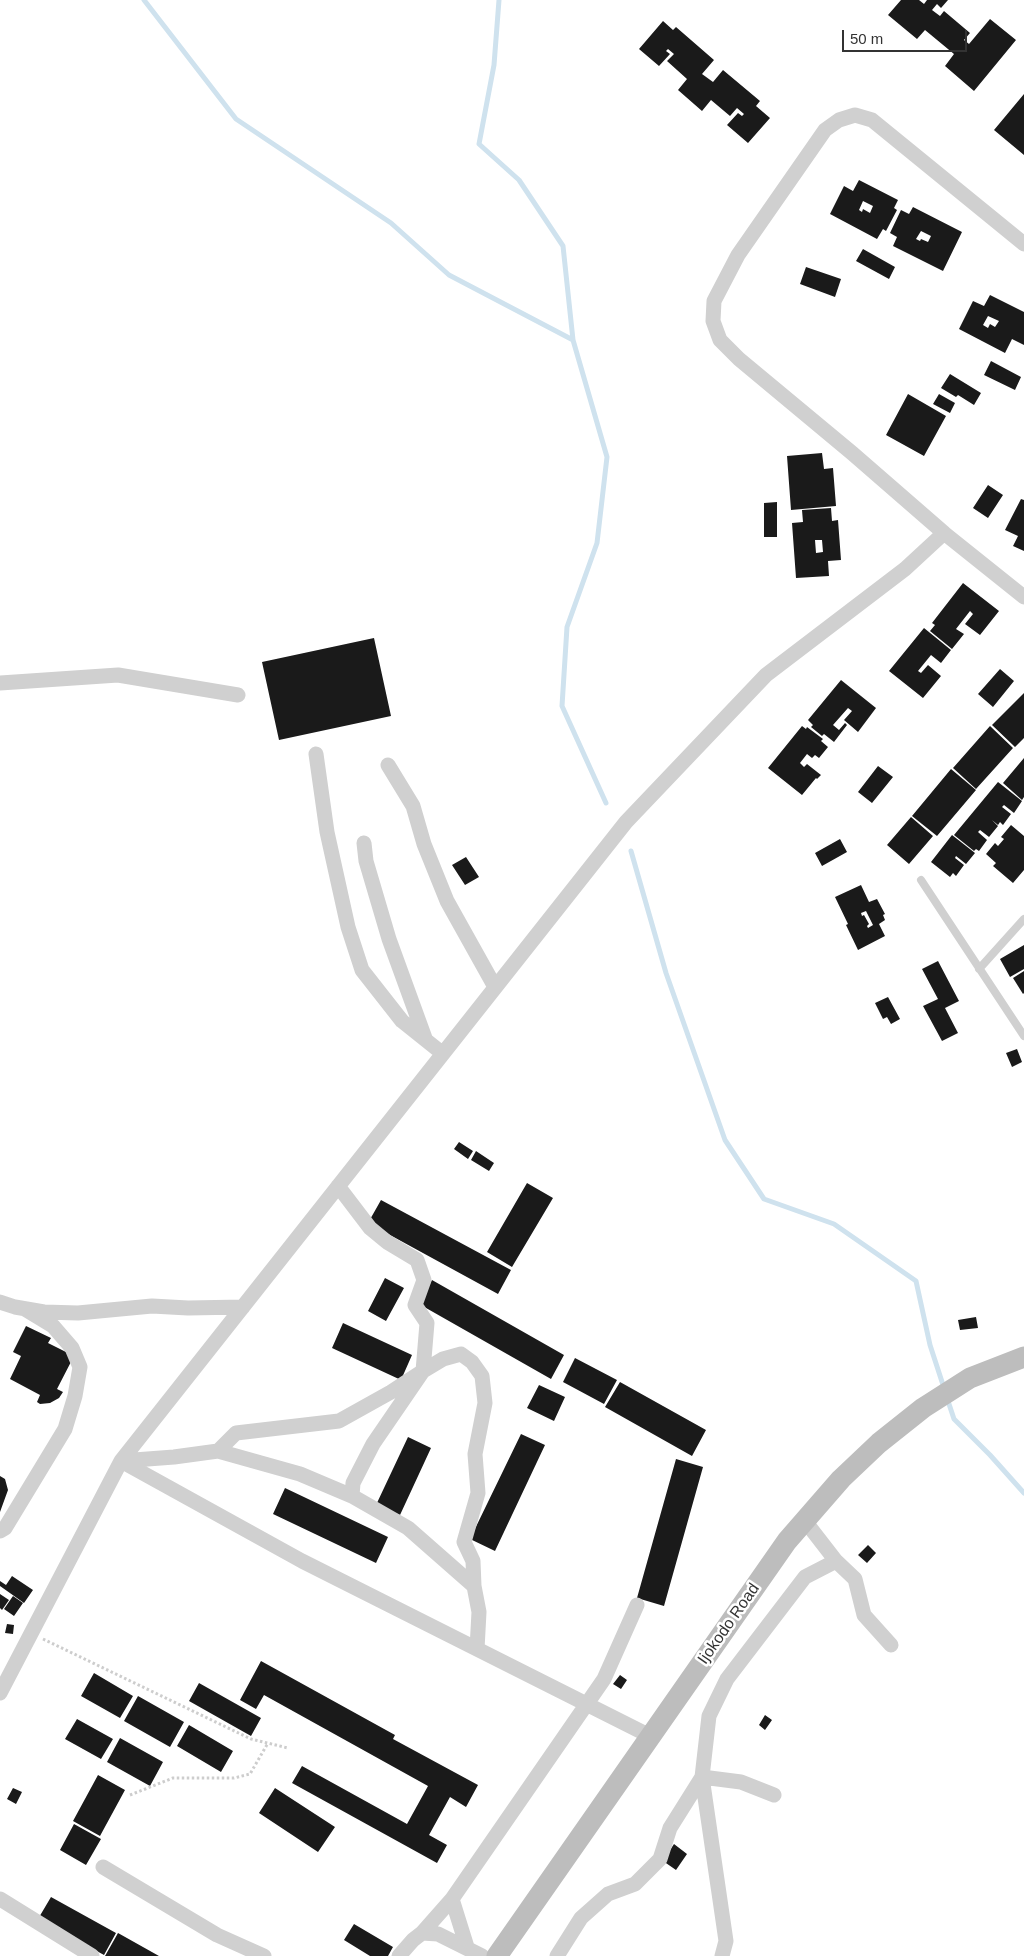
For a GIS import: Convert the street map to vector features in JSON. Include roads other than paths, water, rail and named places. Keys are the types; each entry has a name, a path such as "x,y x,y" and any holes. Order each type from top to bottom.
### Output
{"main road":[{"name":"Ijokodo Road","path":"497,1956 788,1541 841,1479 879,1443 923,1408 970,1378 1024,1357"}],"street":[{"path":"1024,244 872,120 855,115 839,120 824,130 738,255 714,300 713,321 720,340 739,359 944,533 1024,596"},
{"path":"0,1693 121,1461 626,822 766,675 905,568 944,533"},
{"path":"0,683 118,676 238,695"},
{"path":"316,754 327,832 348,927 362,970 402,1020 442,1053"},
{"path":"388,765 413,806 424,844 447,901 495,986"},
{"path":"364,843 366,861 389,939 425,1039"},
{"path":"338,1186 370,1228 387,1242 417,1260 424,1280 415,1305 427,1323 423,1372 373,1444 353,1482 352,1496"},
{"path":"0,1302 44,1312 78,1313 152,1306 188,1308 243,1307"},
{"path":"0,1531 5,1528 65,1429 75,1396 80,1367 72,1348 53,1326 25,1308"},
{"path":"218,1451 236,1433 339,1420 391,1392 443,1359 461,1354 472,1362 482,1376 485,1404 475,1454 478,1493 464,1542 473,1561 478,1612 477,1649"},
{"path":"121,1461 218,1451 300,1474 352,1496 408,1528 474,1586"},
{"path":"121,1461 302,1561 650,1736"},
{"path":"805,1521 836,1561 855,1579 864,1615 892,1645"},
{"path":"722,1956 726,1941 702,1777 709,1716 727,1679 805,1577 836,1561"},
{"path":"399,1956 413,1940 422,1934 452,1899 587,1704 604,1678 636,1605"},
{"path":"702,1777 741,1782 774,1795"},
{"path":"557,1956 581,1918 608,1894 635,1884 660,1859 670,1828 702,1777"},
{"path":"103,1867 218,1935 264,1956"},
{"path":"0,1899 92,1956"},
{"path":"452,1899 467,1947"},
{"path":"422,1934 438,1934 482,1956"}],"lane":[{"path":"921,880 1024,1036"},
{"path":"979,969 1024,919"}],"waterway":[{"path":"144,0 236,119 391,223 449,275 573,340"},
{"path":"499,0 494,65 479,144 519,180 563,246 573,340 607,457 597,543 567,627 562,706 606,803"},
{"path":"631,851 666,973 725,1140 764,1199 834,1224 916,1281 930,1345 944,1388"},
{"path":"947,1398 954,1419 1024,1493"}]}
